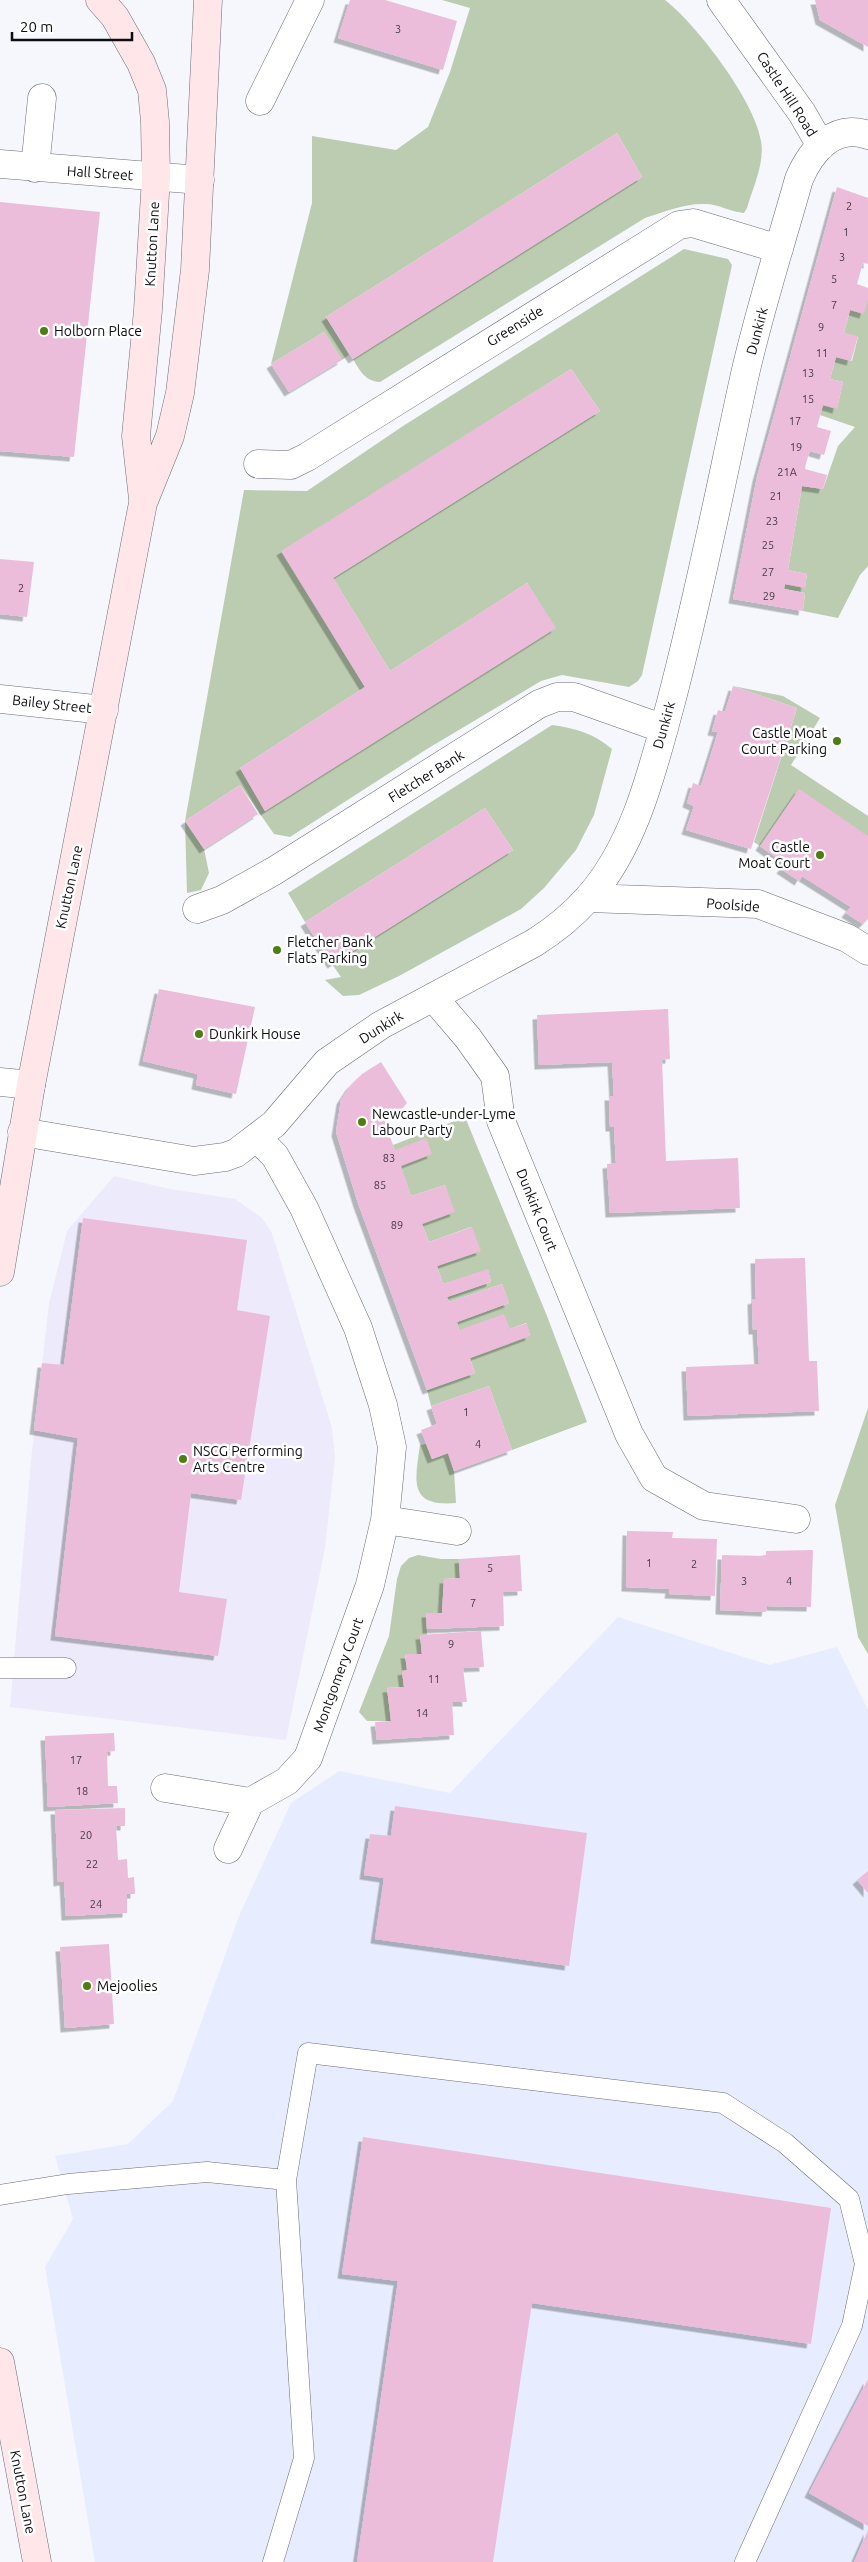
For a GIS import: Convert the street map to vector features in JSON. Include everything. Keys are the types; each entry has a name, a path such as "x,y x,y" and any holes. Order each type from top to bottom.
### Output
{"main road":[{"name":"Knutton Lane","path":"100,0 115,17 141,63 152,90 155,122 156,177 148,310 136,436 144,503"},
{"name":"Knutton Lane","path":"0,1272 22,1132 144,503 170,436 180,393 195,270 208,0"},
{"name":"Knutton Lane","path":"0,2362 37,2562"}],"street":[{"path":"260,101 310,0"},
{"name":"Castle Hill Road","path":"721,0 797,105 821,146 835,135 850,131 868,135"},
{"path":"35,168 42,98"},
{"name":"Dunkirk","path":"22,1132 194,1161 225,1157 236,1153 258,1139 274,1124 327,1062 381,1025 534,943 549,933 588,898 612,864 639,810 664,729 696,602 744,380 779,249 799,179 808,159 821,146"},
{"name":"Hall Street","path":"0,164 200,180"},
{"name":"Greenside","path":"258,464 291,465 307,457 679,225 693,223 779,249"},
{"name":"Fletcher Bank","path":"197,909 222,900 274,871 539,704 557,697 574,697 664,729"},
{"name":"Bailey Street","path":"0,699 104,710"},
{"name":"Poolside","path":"588,898 758,904 847,938 868,951"},
{"name":"Dunkirk Court","path":"433,996 468,1038 495,1076 501,1121 629,1434 654,1478 704,1506 796,1519"},
{"path":"0,1082 31,1085"},
{"name":"Montgomery Court","path":"250,1802 286,1781 308,1758 370,1585 385,1520 392,1447 383,1405 358,1328 304,1208 275,1156 258,1139"},
{"path":"385,1520 457,1531"},
{"path":"165,1788 250,1802 228,1849"}],"lane":[{"path":"0,1668 66,1668"},
{"path":"273,2562 304,2458 286,2180 308,2053 723,2103 785,2143 849,2199 865,2264 852,2326 745,2562"},
{"path":"0,2195 68,2184 207,2172 286,2180"}],"shaded area":[{"name":"NSCG Performing Arts Centre","path":"114,1176 170,1189 235,1199 262,1218 272,1233 332,1428 335,1458 325,1548 286,1740 10,1707 31,1460 49,1303 67,1231"},
{"path":"618,1617 769,1665 837,1647 868,1710 868,2562 95,2562 45,2267 73,2219 55,2156 128,2144 173,2101 239,1916 291,1803 339,1771 450,1793"}],"green space":[{"path":"442,0 665,0 693,27 723,65 748,106 756,124 762,149 758,175 747,208 744,213 715,205 697,204 675,208 645,218 380,382 370,380 364,375 353,359 642,177 617,133 326,317 349,355 342,360 324,332 271,364 312,203 312,136 396,150 428,127 450,72 470,8"},
{"path":"684,249 728,259 732,265 642,675 638,681 629,687 562,675 541,681 427,749 290,837 274,834 240,785 185,821 244,490 307,491 403,426","holes":["571,369 600,411 333,578 390,671 527,583 555,628 265,811 240,768 365,687 282,551"]},
{"path":"868,299 868,566 860,575 838,618 803,611 805,593 784,589 785,584 805,587 807,574 788,570 802,486 823,489 838,446 855,427 820,415 823,405 837,408 843,382 830,379 836,357 852,361 858,337 844,333 850,310"},
{"path":"733,686 783,696 820,718 791,765 868,816 868,836 760,846 754,842 797,708"},
{"path":"552,725 584,732 612,749 594,815 576,850 544,888 521,909 399,976 359,995 343,996 325,980 341,977 332,964 513,850 485,808 305,922 288,893"},
{"path":"185,821 204,849 209,873 201,890 187,893"},
{"path":"465,1117 547,1316 587,1422 512,1450 489,1386 431,1406 427,1390 475,1373 470,1358 530,1335 526,1323 510,1329 459,1330 457,1322 509,1303 502,1284 449,1302 447,1297 491,1282 488,1270 443,1284 437,1266 480,1251 471,1227 429,1242 422,1224 449,1198 445,1185 411,1196 393,1145"},
{"path":"868,1408 868,1654 858,1637 835,1505"},
{"path":"426,1444 432,1459 448,1453 454,1471 456,1503 429,1501 422,1496 418,1489 417,1470 420,1445"},
{"path":"418,1555 441,1559 459,1559 460,1578 444,1579 442,1613 426,1614 427,1635 420,1635 422,1654 405,1655 407,1670 402,1671 404,1687 387,1688 391,1721 367,1721 359,1712 389,1636 397,1579 401,1566 409,1558"}],"building":[{"path":"350,0 385,0 457,21 443,70 338,38"},
{"path":"815,0 868,0 868,47 820,20"},
{"path":"617,133 642,177 353,359 326,317"},
{"path":"837,187 868,198 868,264 863,263 857,284 868,288 868,299 864,314 850,310 844,333 858,336 851,361 836,357 830,379 843,382 837,409 823,405 817,427 831,431 824,455 810,451 806,463 805,469 827,475 823,489 802,486 788,570 807,574 805,588 785,584 784,589 805,593 803,611 733,599 757,477"},
{"name":"Holborn Place","path":"0,202 100,212 74,457 0,451"},
{"path":"324,332 342,360 289,392 271,364"},
{"path":"571,369 600,411 333,578 390,671 527,583 556,628 265,811 240,768 365,687 281,551"},
{"path":"0,559 34,562 27,617 0,614"},
{"path":"733,686 797,708 751,849 686,830 694,806 687,803 693,783 701,786 718,732 712,731 718,710 725,712"},
{"path":"240,785 258,814 204,849 185,821"},
{"name":"Castle Moat Court","path":"799,789 868,836 868,919 863,924 846,913 851,907 802,876 799,881 781,869 785,864 760,846"},
{"path":"485,808 513,850 332,964 305,922"},
{"name":"Dunkirk House","path":"159,989 255,1007 236,1094 196,1085 198,1074 143,1061"},
{"path":"668,1009 670,1059 662,1060 666,1161 738,1158 740,1208 610,1213 607,1164 616,1163 614,1127 610,1127 609,1096 614,1096 612,1062 539,1065 537,1015"},
{"path":"381,1062 407,1103 400,1111 390,1115 386,1126 395,1150 426,1138 432,1154 401,1166 411,1196 445,1185 455,1212 422,1224 429,1242 472,1227 481,1251 437,1266 443,1284 488,1269 491,1282 447,1297 449,1302 502,1284 509,1303 457,1322 459,1330 504,1314 510,1329 527,1323 530,1336 470,1358 475,1373 427,1390 358,1203 336,1132 341,1100 350,1086 362,1074"},
{"path":"83,1218 247,1240 237,1310 270,1316 241,1500 191,1493 179,1592 227,1599 218,1656 55,1636 78,1438 34,1430 42,1363 64,1365"},
{"path":"805,1258 809,1361 817,1361 819,1411 688,1416 686,1367 759,1364 757,1330 753,1330 752,1300 756,1299 755,1259"},
{"path":"489,1386 512,1450 454,1471 448,1453 432,1459 421,1430 437,1424 431,1406"},
{"path":"627,1531 673,1532 672,1538 717,1539 715,1596 669,1594 670,1589 626,1587"},
{"path":"813,1550 811,1607 767,1606 766,1612 720,1610 722,1555 766,1556 766,1551"},
{"path":"520,1555 522,1591 503,1592 504,1626 427,1629 426,1613 442,1613 444,1579 460,1578 459,1559"},
{"path":"481,1631 484,1667 463,1668 467,1702 452,1702 454,1735 377,1740 375,1722 391,1721 387,1688 404,1687 402,1671 407,1670 405,1654 422,1654 420,1635"},
{"path":"114,1733 115,1751 107,1752 108,1786 117,1786 118,1803 48,1807 45,1736"},
{"path":"395,1806 587,1833 569,1966 375,1939 384,1878 364,1875 370,1834 391,1836"},
{"path":"125,1808 125,1826 116,1826 118,1860 127,1859 128,1878 134,1877 135,1894 127,1894 127,1913 66,1916 64,1881 58,1882 55,1810"},
{"path":"868,1871 868,1893 857,1880"},
{"name":"Mejoolies","path":"109,1944 114,2024 65,2028 60,1947"},
{"path":"363,2137 831,2208 811,2344 532,2303 493,2562 357,2562 398,2281 342,2274"},
{"path":"868,2379 868,2526 809,2493"},
{"path":"868,2530 868,2562 854,2562"}],"place":[{"name":"Holborn Place","path":"44,331"},
{"name":"Castle Moat Court Parking","path":"837,741"},
{"name":"Castle Moat Court","path":"820,855"},
{"name":"Fletcher Bank Flats Parking","path":"277,950"},
{"name":"Dunkirk House","path":"199,1034"},
{"name":"Newcastle-under-Lyme Labour Party","path":"362,1122"},
{"name":"NSCG Performing Arts Centre","path":"183,1459"},
{"name":"Mejoolies","path":"87,1986"}]}
